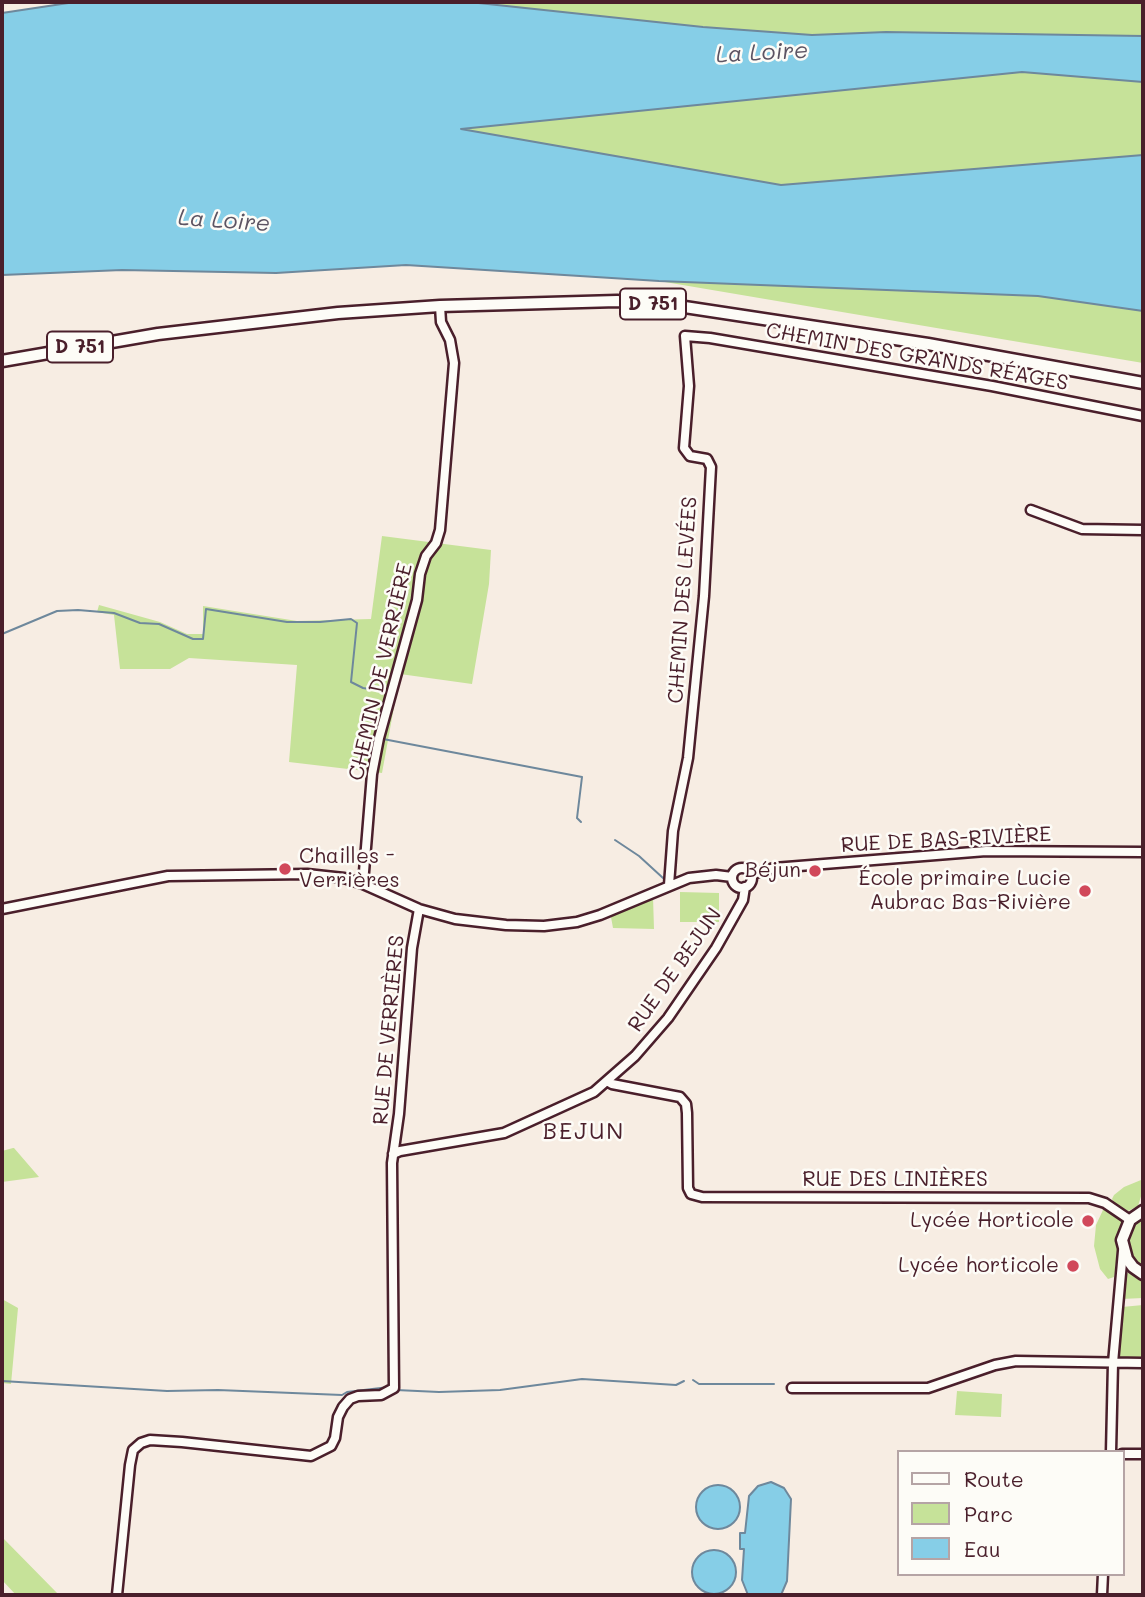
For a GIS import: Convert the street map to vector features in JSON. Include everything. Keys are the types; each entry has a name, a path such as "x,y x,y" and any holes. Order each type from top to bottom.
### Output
{"main road":[{"name":"D 751","path":"2,361 158,334 338,313 440,306 617,301 678,306 928,344 1143,383"},
{"path":"1143,1200 1122,1240 1123,1251 1133,1267 1143,1274"}],"street":[{"name":"CHEMIN DE VERRIÈRE","path":"363,884 372,774 379,738 417,600 420,573 440,530 454,363 450,340 440,322 440,306"},
{"name":"CHEMIN DES GRANDS RÉAGES","path":"685,336 723,340 988,385 1143,416"},
{"name":"CHEMIN DES LEVÉES","path":"669,885 673,831 688,758 704,596 711,467 708,459 690,456 684,448 689,386 685,336"},
{"path":"1031,510 1082,529 1143,530"},
{"name":"RUE DE BAS-RIVIÈRE","path":"752,874 774,867 986,851 1143,852"},
{"path":"739,868 746,869 752,874 752,881 745,887 736,885 733,877 739,868"},
{"path":"2,909 168,876 326,875 363,884 419,909 455,919 544,926 577,922 618,909 669,885 707,875 733,877"},
{"name":"RUE DE BEJUN","path":"393,1154 504,1133 585,1096 607,1081 649,1042 691,986 738,911 745,887"},
{"name":"RUE DE VERRIÈRES","path":"117,1595 130,1465 133,1450 141,1443 150,1440 182,1442 311,1456 331,1446 338,1417 350,1399 381,1395 394,1388 393,1154 399,1114 411,959 419,909"},
{"name":"RUE DES LINIÈRES","path":"607,1081 673,1094 686,1104 688,1188 691,1194 702,1197 1089,1198 1137,1214"},
{"path":"1111,1450 1113,1363 1123,1251"},
{"path":"1121,1273 1133,1267"},
{"path":"792,1388 928,1388 995,1365 1016,1361 1143,1363"},
{"path":"1124,1454 1143,1454"},
{"path":"1102,1595 1103,1576"}],"green space":[{"path":"469,2 1143,2 1143,36 886,32 812,35 703,27"},
{"path":"1022,72 1143,82 1143,155 781,185 457,129"},
{"path":"659,281 1038,296 1143,311 1143,363"},
{"path":"382,536 491,550 489,584 472,684 400,674 382,773 289,762 297,665 189,658 170,669 120,669 114,615 97,612 99,605 160,622 187,634 203,634 203,606 297,621 371,619"},
{"path":"680,892 719,893 719,922 680,922"},
{"path":"653,897 654,929 613,928 611,917"},
{"path":"14,1148 39,1177 2,1182 2,1151"},
{"path":"1141,1180 1143,1190 1138,1206 1128,1211 1115,1204 1112,1199 1114,1195 1124,1187"},
{"path":"1107,1209 1123,1220 1119,1229 1114,1277 1108,1279 1100,1269 1094,1246 1096,1225 1103,1210"},
{"path":"1143,1216 1143,1267 1132,1257 1128,1237 1131,1227"},
{"path":"1128,1273 1143,1278 1143,1298 1121,1299 1124,1276"},
{"path":"2,1299 18,1308 11,1384 2,1383"},
{"path":"1143,1305 1143,1359 1120,1357 1118,1350 1122,1307"},
{"path":"957,1391 1002,1394 1001,1417 955,1415"},
{"path":"2,1537 59,1595 16,1595 2,1580"}],"water":[{"name":"La Loire","path":"75,2 469,2 703,27 812,35 886,32 1143,36 1143,82 1022,72 461,129 781,185 1143,155 1143,311 1038,296 659,281 406,265 276,273 122,270 2,275 2,13"},
{"path":"771,1482 784,1488 791,1499 787,1581 781,1595 748,1595 742,1580 744,1549 740,1549 740,1533 745,1533 749,1496 758,1486"},
{"path":"718,1485 734,1491 740,1507 734,1523 718,1529 702,1523 696,1507 702,1491"},
{"path":"714,1550 729,1557 736,1572 729,1587 714,1594 699,1587 692,1572 699,1557"}],"waterway":[{"path":"2,634 57,611 78,610 114,613 140,623 159,624 193,639 203,639 206,609 287,622 351,619 357,623 351,682 363,688 387,692 375,738"},
{"path":"383,739 582,777 577,818 581,822"},
{"path":"615,840 639,856 663,878"},
{"path":"396,1390 500,1390 582,1379 676,1385 684,1381"},
{"path":"693,1380 699,1384 774,1384"},
{"path":"2,1381 167,1391 218,1390 342,1395 347,1392 389,1387"}],"place":[{"name":"Chailles - Verrières","path":"285,869"},
{"name":"Béjun","path":"815,871"},
{"name":"École primaire Lucie Aubrac Bas-Rivière","path":"1085,891"},
{"name":"Lycée Horticole","path":"1088,1221"},
{"name":"Lycée horticole","path":"1073,1266"}],"district":[{"name":"BEJUN","path":"584,1132"}]}
